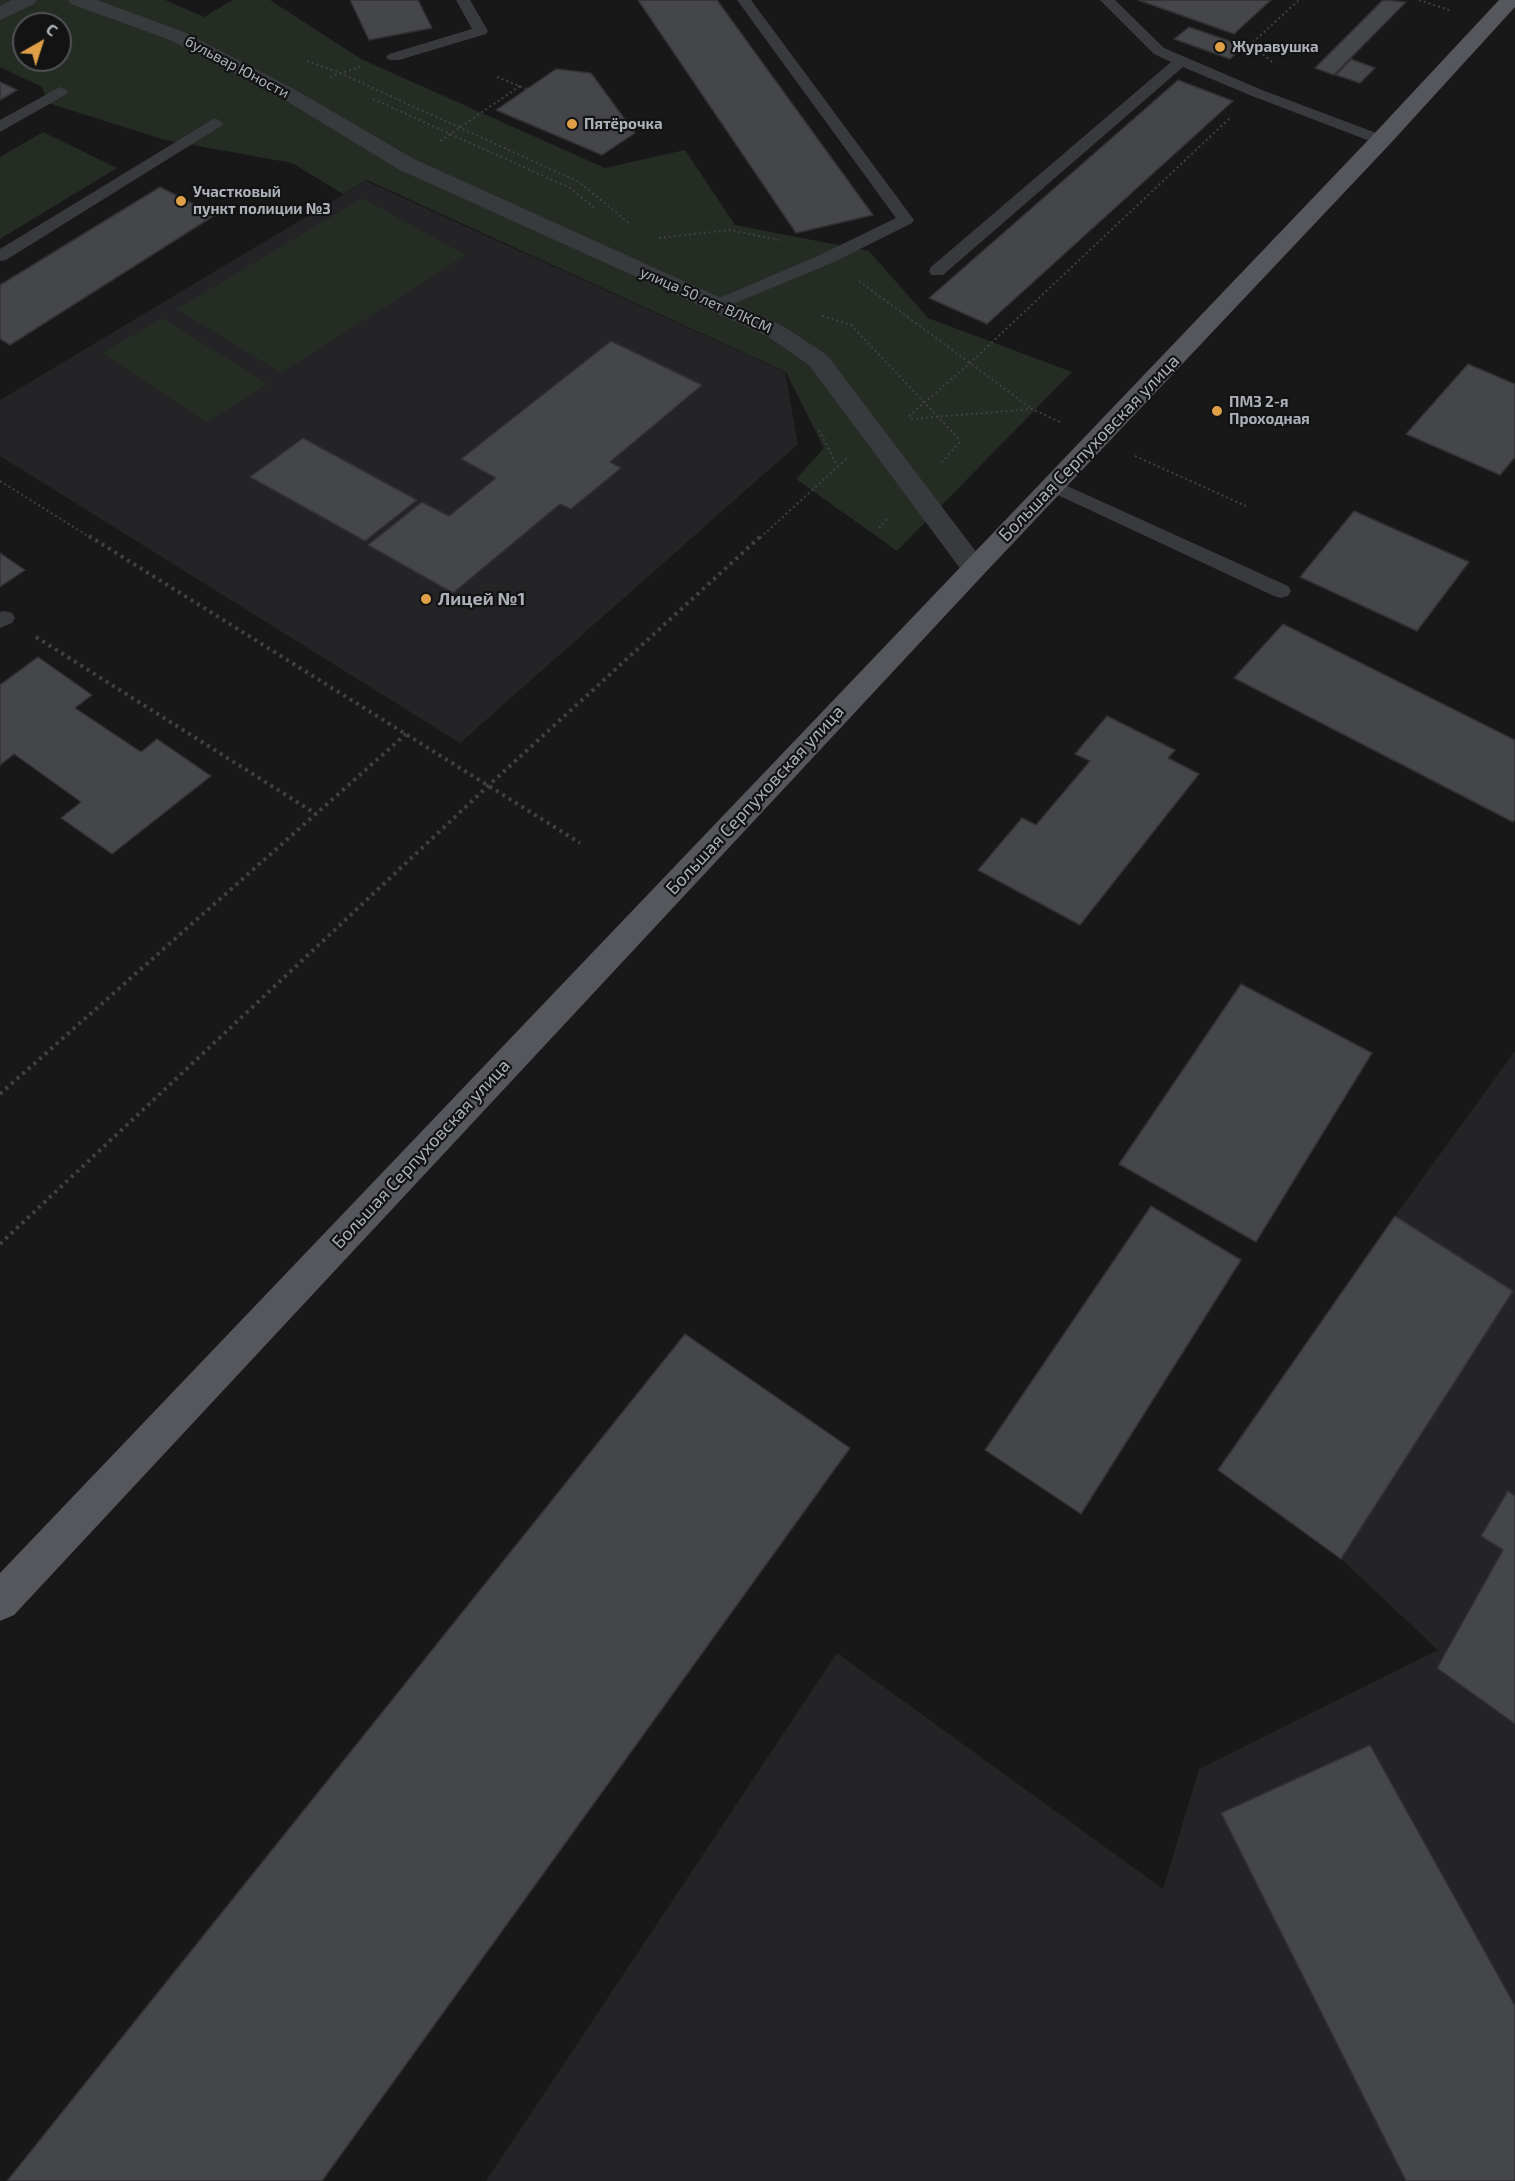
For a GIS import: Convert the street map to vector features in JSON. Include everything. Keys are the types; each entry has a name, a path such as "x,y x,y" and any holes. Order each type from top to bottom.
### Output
{"main road":[{"name":"Большая Серпуховская улица","path":"0,1601 1381,140 1510,0"}],"street":[{"path":"0,14 27,0"},
{"name":"бульвар Юности","path":"78,0 177,36 287,93 396,159"},
{"name":"улица 50 лет ВЛКСМ","path":"396,159 775,331 818,360 974,568"}],"lane":[{"path":"394,57 481,31 463,0"},
{"path":"716,306 828,258 906,220 744,0"},
{"path":"1107,0 1159,51 1257,93 1381,140"},
{"path":"937,271 1181,61"},
{"path":"0,127 60,92"},
{"path":"0,256 216,123"},
{"path":"1054,486 1281,591"}],"path":[{"path":"0,1244 488,786 837,465 904,419 970,363 1282,70 1251,44 1299,0"},
{"path":"497,77 526,89"},
{"path":"326,78 336,83"},
{"path":"396,159 450,134 520,86"},
{"path":"367,97 570,188 603,214"},
{"path":"648,239 730,230 812,247 1032,409"},
{"path":"0,481 580,843"},
{"path":"3,620 316,814"},
{"path":"0,1094 406,734"}],"shaded area":[{"path":"0,0 165,0 204,17 233,0 270,0 361,59 605,168 685,150 735,225 869,251 928,318 1072,372 897,551 796,479 824,448 786,372 367,180 343,194 292,163 165,140 48,103 42,87 0,67"},
{"path":"43,132 117,168 0,239 0,157"},
{"name":"Лицей №1","path":"366,181 785,372 798,444 460,743 0,456 0,400"},
{"path":"362,198 466,255 281,373 177,309"},
{"path":"162,318 268,384 207,422 102,353"},
{"path":"1515,1051 1515,2181 486,2181 837,1653 1163,1889 1199,1769 1438,1650 1341,1559 1218,1470 1395,1216"}],"building":[{"path":"350,0 418,0 432,28 369,40"},
{"path":"638,0 717,0 873,215 796,233"},
{"path":"1138,0 1271,0 1234,34"},
{"path":"1383,0 1406,2 1334,75 1315,68"},
{"path":"1189,27 1244,46 1230,59 1174,39"},
{"path":"1351,59 1375,68 1360,83 1336,75"},
{"path":"556,69 591,73 635,133 602,155 496,110"},
{"path":"1178,80 1233,101 987,324 929,298"},
{"path":"0,82 17,90 0,100"},
{"path":"160,187 215,215 10,345 0,339 0,285"},
{"path":"611,341 702,385 610,462 621,468 571,509 560,504 453,593 368,545 422,502 449,516 496,478 461,459"},
{"path":"1468,364 1515,384 1515,457 1500,475 1406,434"},
{"path":"303,438 417,500 365,541 250,477"},
{"path":"1354,511 1469,562 1417,631 1300,577"},
{"path":"0,553 25,570 0,587"},
{"path":"1283,624 1515,740 1515,819 1513,822 1234,678"},
{"path":"38,657 92,695 75,708 141,752 157,739 211,776 112,854 61,818 81,802 14,754 0,765 0,685"},
{"path":"1107,716 1175,750 1168,758 1199,774 1080,925 978,870 1022,818 1036,825 1090,761 1075,754"},
{"path":"1241,984 1372,1053 1256,1242 1119,1164"},
{"path":"1151,1206 1241,1260 1081,1514 985,1450"},
{"path":"1395,1216 1513,1291 1341,1559 1218,1470"},
{"path":"685,1334 850,1448 322,2181 7,2181"},
{"path":"1508,1491 1515,1496 1515,1724 1437,1668 1503,1550 1481,1536"},
{"path":"1370,1745 1515,2006 1515,2181 1406,2181 1221,1813"}],"place":[{"name":"Журавушка","path":"1220,47"},
{"name":"Пятёрочка","path":"572,124"},
{"name":"Участковый пункт полиции №3","path":"181,201"},
{"name":"ПМЗ 2-я Проходная","path":"1217,411"},
{"name":"Лицей №1","path":"426,599"}]}
